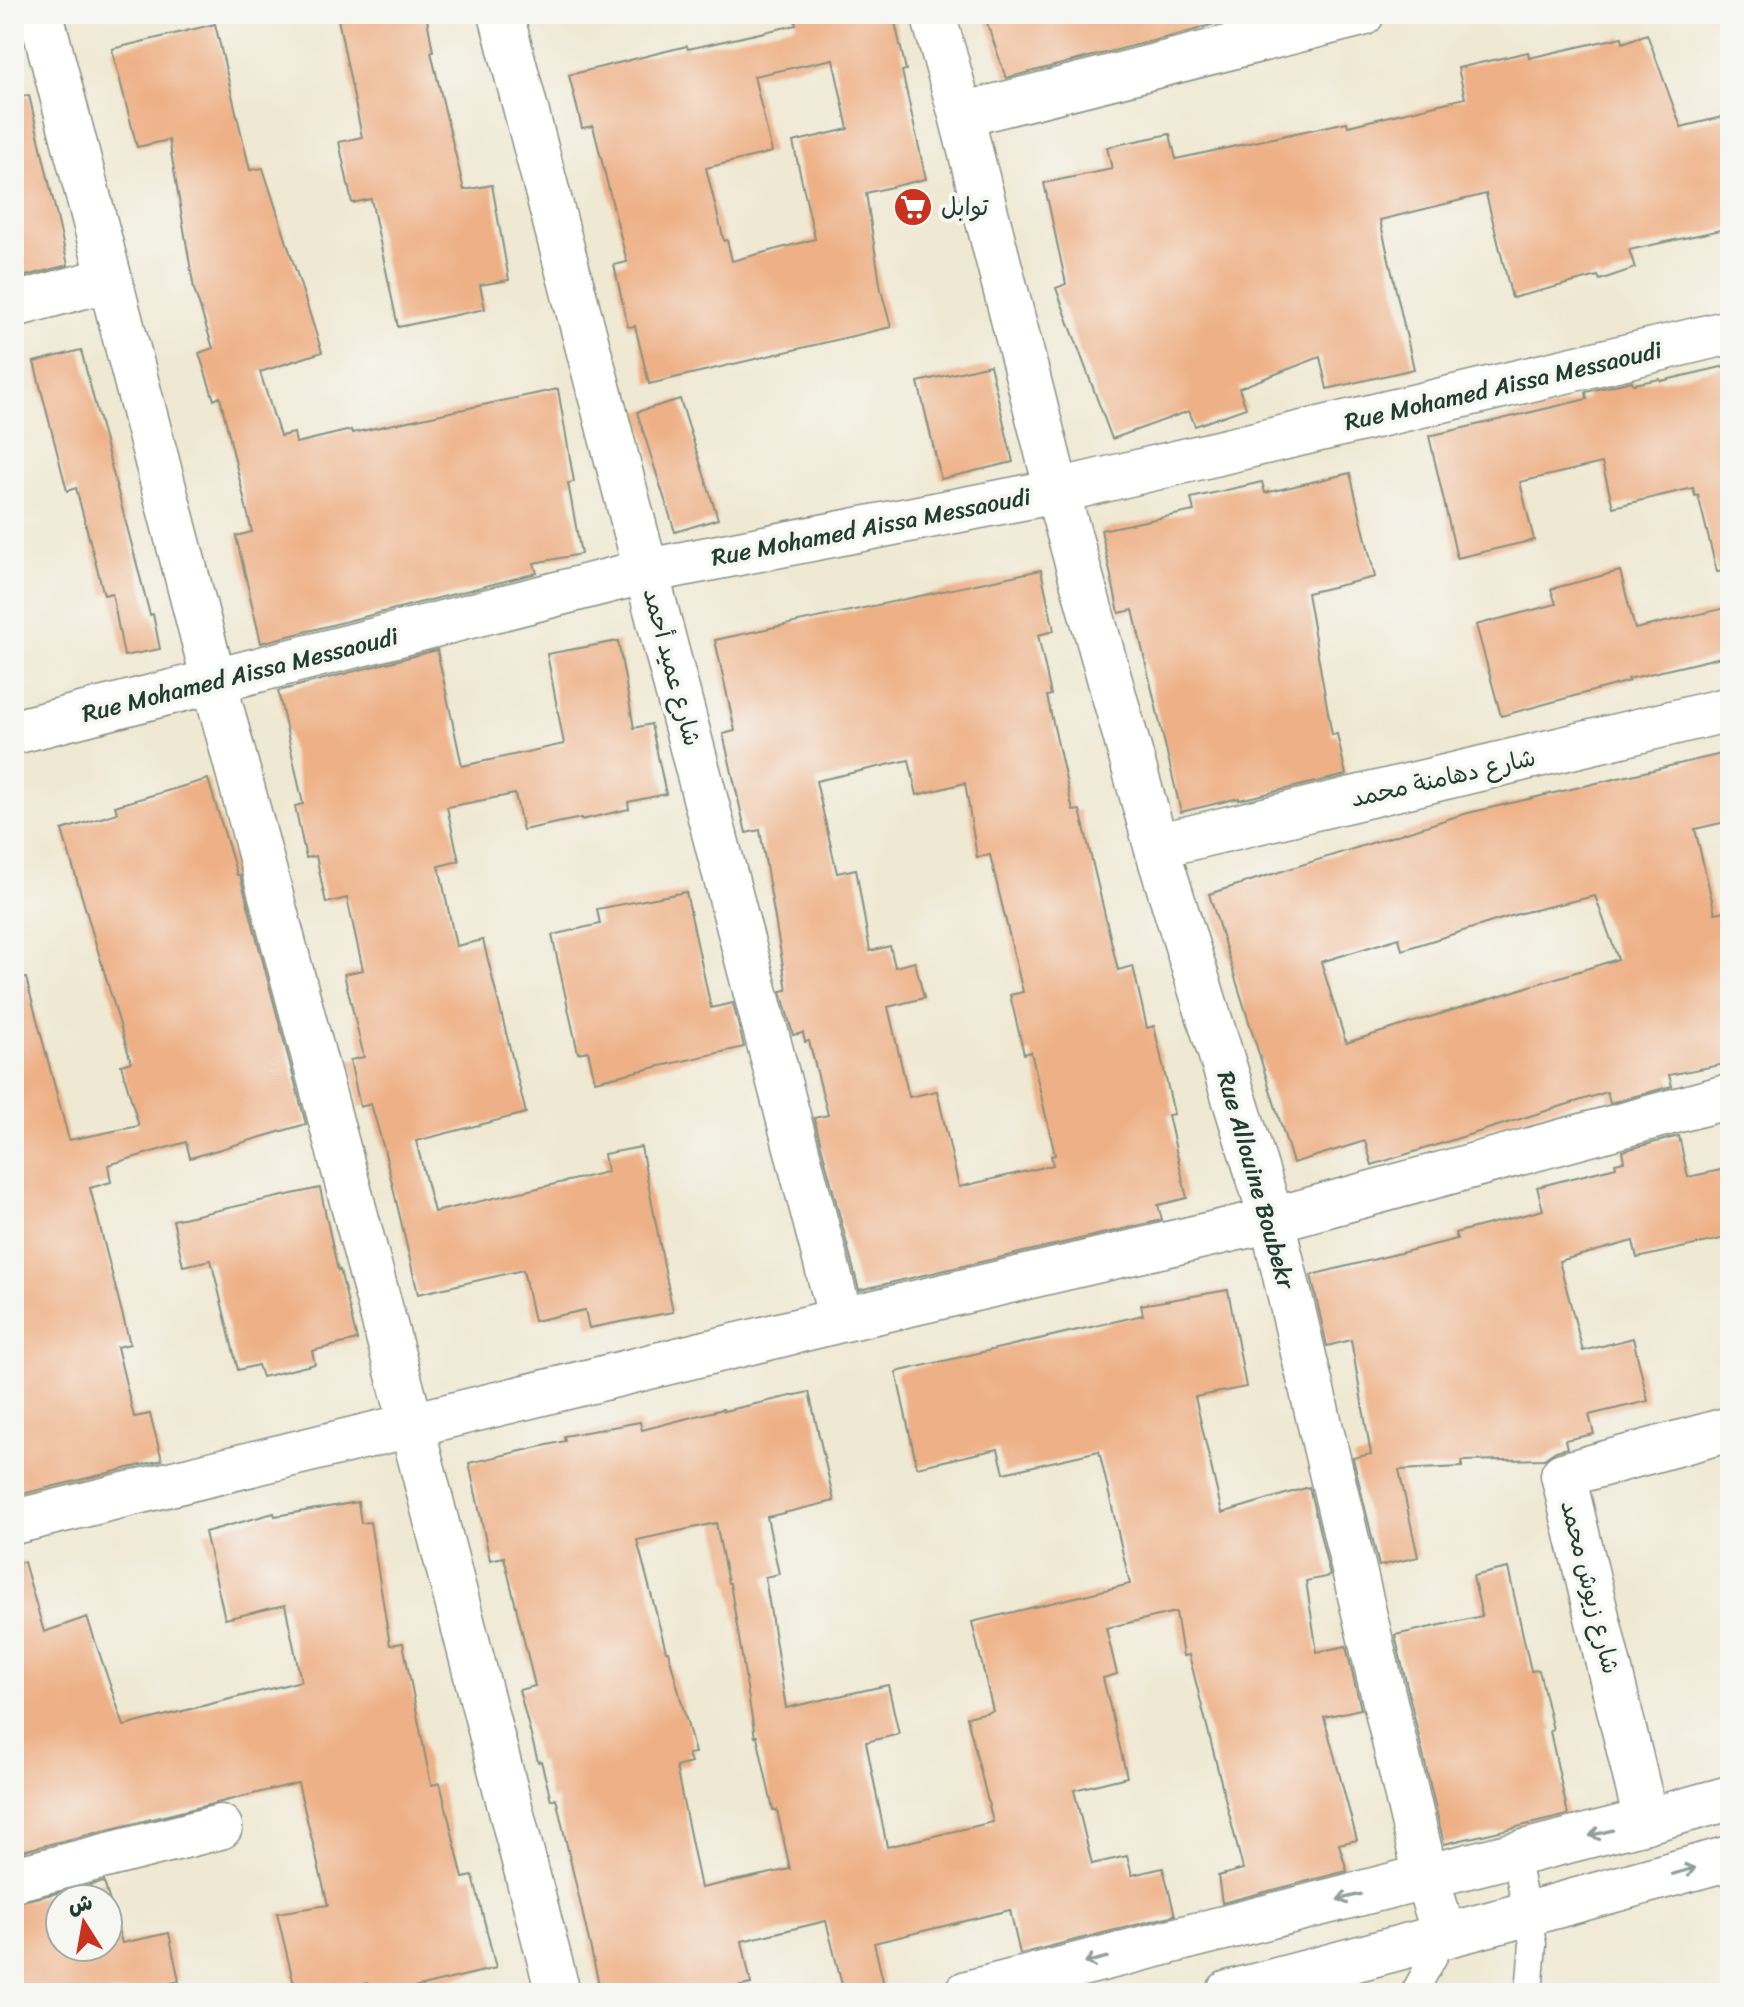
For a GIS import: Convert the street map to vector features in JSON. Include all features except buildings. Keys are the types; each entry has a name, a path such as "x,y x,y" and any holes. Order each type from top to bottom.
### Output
{"street":[{"path":"41,14 558,1993"},
{"name":"شارع عميد أحمد","path":"501,14 841,1320"},
{"name":"Rue Allouine Boubekr","path":"933,14 1057,491 1156,846 1272,1220 1426,1877 1445,1936"},
{"path":"961,115 1362,14"},
{"path":"14,305 110,279"},
{"name":"Rue Mohamed Aissa Messaoudi","path":"14,732 647,571 1057,491 1730,332"},
{"name":"شارع دهامنة محمد","path":"1156,846 1730,709"},
{"path":"14,1522 411,1423 1272,1220 1730,1096"},
{"name":"شارع زيوش محمد","path":"1646,1821 1563,1475 1730,1429"},
{"path":"967,1993 1730,1798"},
{"path":"14,1879 220,1827"},
{"path":"1228,1993 1445,1936 1530,1929 1730,1858"}],"lane":[{"path":"1515,1855 1541,1993"},
{"path":"1529,1993 1530,1929"},
{"path":"1414,1993 1445,1936"}],"place":[{"name":"توابل","path":"913,207"}]}
